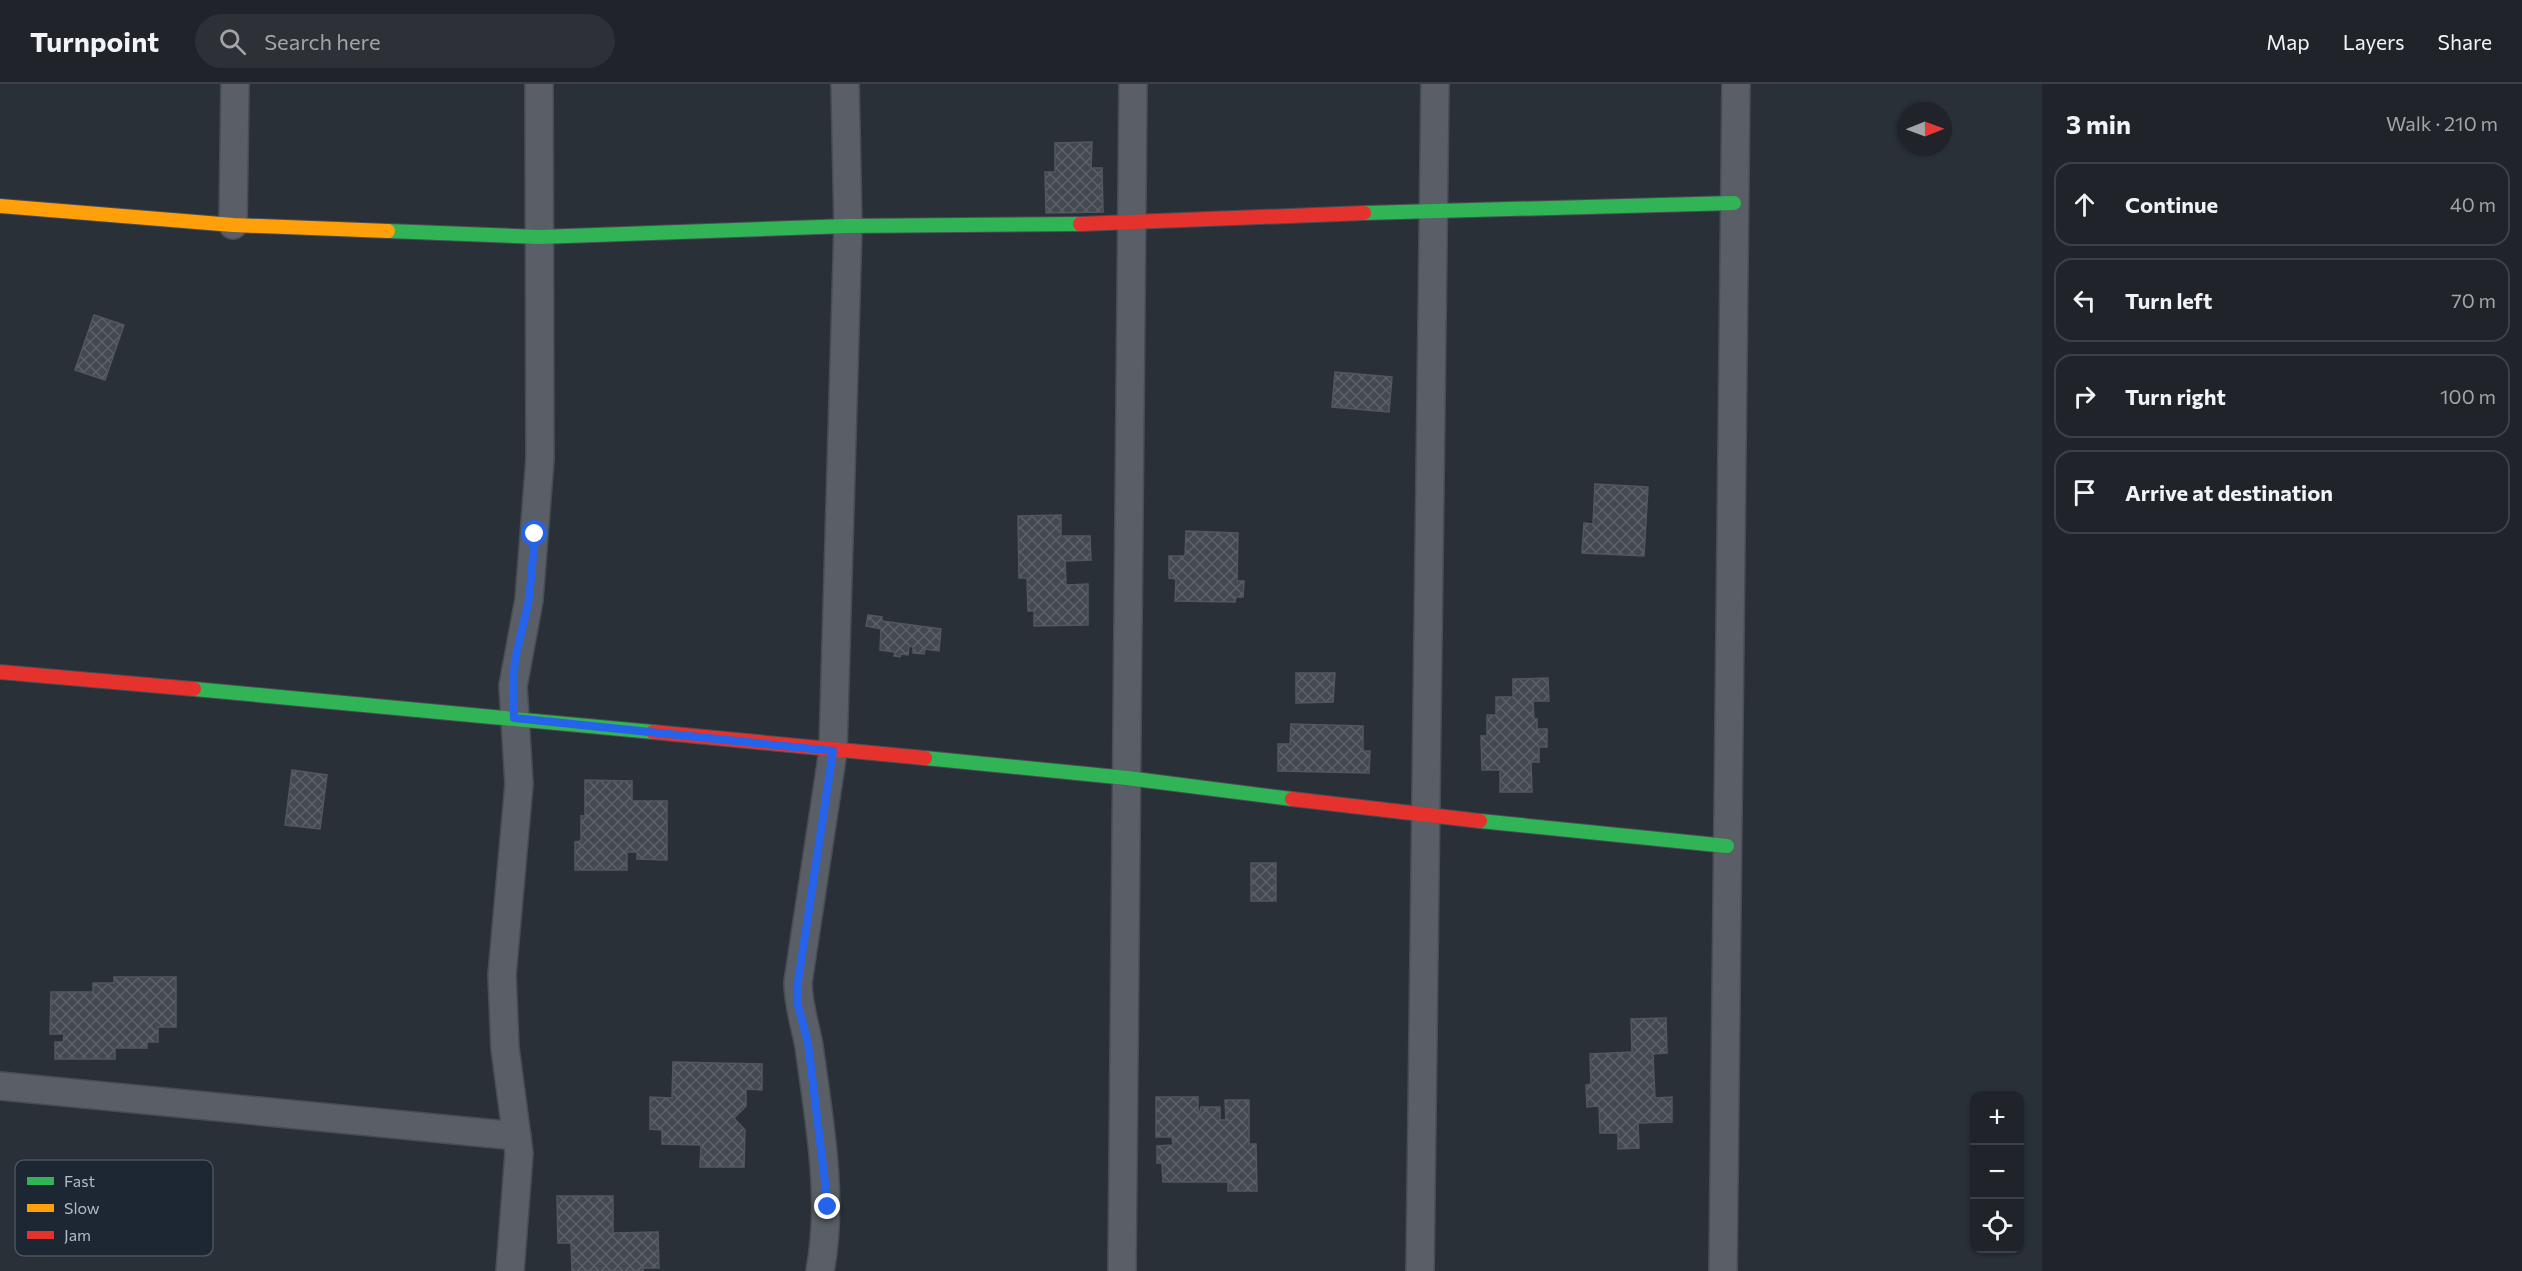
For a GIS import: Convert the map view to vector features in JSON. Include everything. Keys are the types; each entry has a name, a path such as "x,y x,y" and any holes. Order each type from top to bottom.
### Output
{"street":[{"path":"233,225 235,84"},
{"path":"510,1271 519,1153 504,1048 502,975 519,784 513,686 529,600 540,459 539,84"},
{"path":"820,1271 828,1207 808,1043 798,1005 798,982 833,751 848,226 844,84"},
{"path":"1122,1271 1133,84"},
{"path":"1420,1271 1435,84"},
{"path":"1723,1271 1736,84"},
{"path":"0,206 233,225 539,237 848,226 1132,224 1434,210 1734,203"},
{"path":"0,672 514,718 1127,778 1426,816 1727,846"},
{"path":"0,1086 517,1136"}],"building":[{"path":"1092,142 1091,168 1102,168 1103,212 1046,213 1045,172 1055,172 1055,143"},
{"path":"94,315 124,325 105,380 75,370"},
{"path":"1335,372 1392,377 1389,412 1332,407"},
{"path":"1595,484 1648,487 1644,556 1582,553 1584,523 1593,524"},
{"path":"1061,515 1061,536 1090,536 1091,560 1065,561 1066,585 1088,584 1088,625 1034,626 1034,611 1028,611 1027,578 1019,578 1018,516"},
{"path":"1186,531 1238,533 1237,581 1244,581 1243,597 1236,597 1235,602 1175,601 1176,579 1169,578 1169,556 1185,556"},
{"path":"868,615 882,617 882,621 941,629 939,651 925,649 924,654 913,653 913,647 909,646 908,655 901,654 900,657 894,656 895,652 880,650 881,629 866,626"},
{"path":"1296,673 1335,673 1333,702 1296,703"},
{"path":"1548,678 1549,701 1533,701 1537,729 1547,729 1547,747 1539,747 1539,762 1531,762 1532,792 1500,792 1500,770 1482,770 1481,736 1487,736 1487,715 1496,715 1496,697 1513,697 1513,679"},
{"path":"1291,724 1363,726 1363,751 1370,751 1369,773 1278,771 1278,744 1290,744"},
{"path":"292,770 327,775 320,829 285,825"},
{"path":"585,780 632,781 632,801 667,801 667,860 637,859 637,852 627,852 627,870 575,870 575,842 581,841 581,816 585,816"},
{"path":"1251,863 1276,863 1276,901 1251,901"},
{"path":"114,977 176,977 176,1027 158,1027 158,1042 147,1042 147,1048 115,1048 115,1059 55,1059 55,1042 63,1042 64,1034 50,1034 51,992 93,992 93,983 114,983"},
{"path":"1666,1018 1667,1053 1653,1054 1655,1098 1672,1097 1672,1122 1638,1123 1639,1148 1618,1149 1618,1133 1600,1133 1599,1106 1587,1107 1586,1085 1591,1084 1590,1054 1632,1052 1631,1019"},
{"path":"673,1062 762,1064 762,1090 746,1089 746,1106 734,1118 745,1130 744,1167 700,1167 701,1145 662,1144 662,1130 650,1129 650,1097 672,1098"},
{"path":"1156,1097 1198,1097 1198,1118 1201,1107 1220,1107 1220,1120 1226,1120 1225,1100 1249,1100 1249,1144 1256,1144 1257,1191 1228,1191 1228,1182 1163,1182 1162,1163 1157,1163 1157,1146 1173,1145 1172,1137 1156,1137"},
{"path":"557,1196 613,1196 613,1233 658,1232 659,1268 643,1268 643,1271 572,1271 571,1243 558,1243"}],"traffic: fast":[{"path":"1364,213 1734,203"},
{"path":"388,231 539,237 848,226 1080,224"},
{"path":"194,689 653,732"},
{"path":"925,758 1127,778 1292,799"},
{"path":"1480,821 1727,846"}],"traffic: slow":[{"path":"0,206 233,225 388,231"}],"traffic: jam":[{"path":"1080,224 1364,213"},
{"path":"0,672 194,689"},
{"path":"653,732 925,758"},
{"path":"1292,799 1480,821"}],"route":[{"path":"535,534 529,600 515,660 514,718 833,751 798,982 798,1005 808,1043 828,1207"}]}
